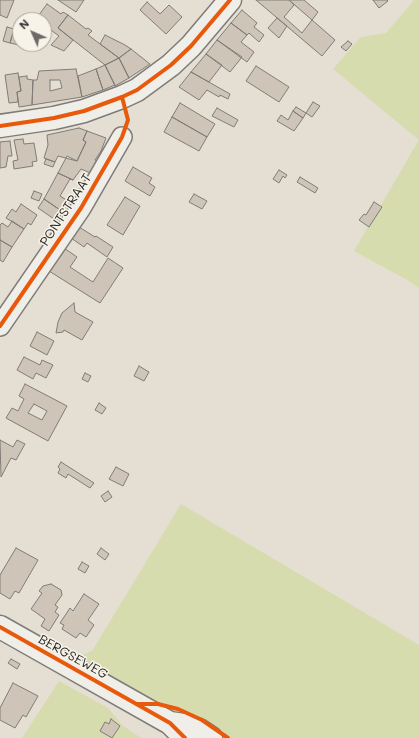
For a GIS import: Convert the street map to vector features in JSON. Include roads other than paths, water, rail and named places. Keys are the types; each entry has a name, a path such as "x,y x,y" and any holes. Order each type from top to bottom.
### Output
{"main road":[{"path":"0,126 54,118 84,110 122,97 137,90 162,73 181,56 230,0"},
{"name":"BERGSEWEG","path":"0,628 178,731 194,729 211,738"}],"street":[{"name":"PONTSTRAAT","path":"0,326 81,208 122,137"}]}
